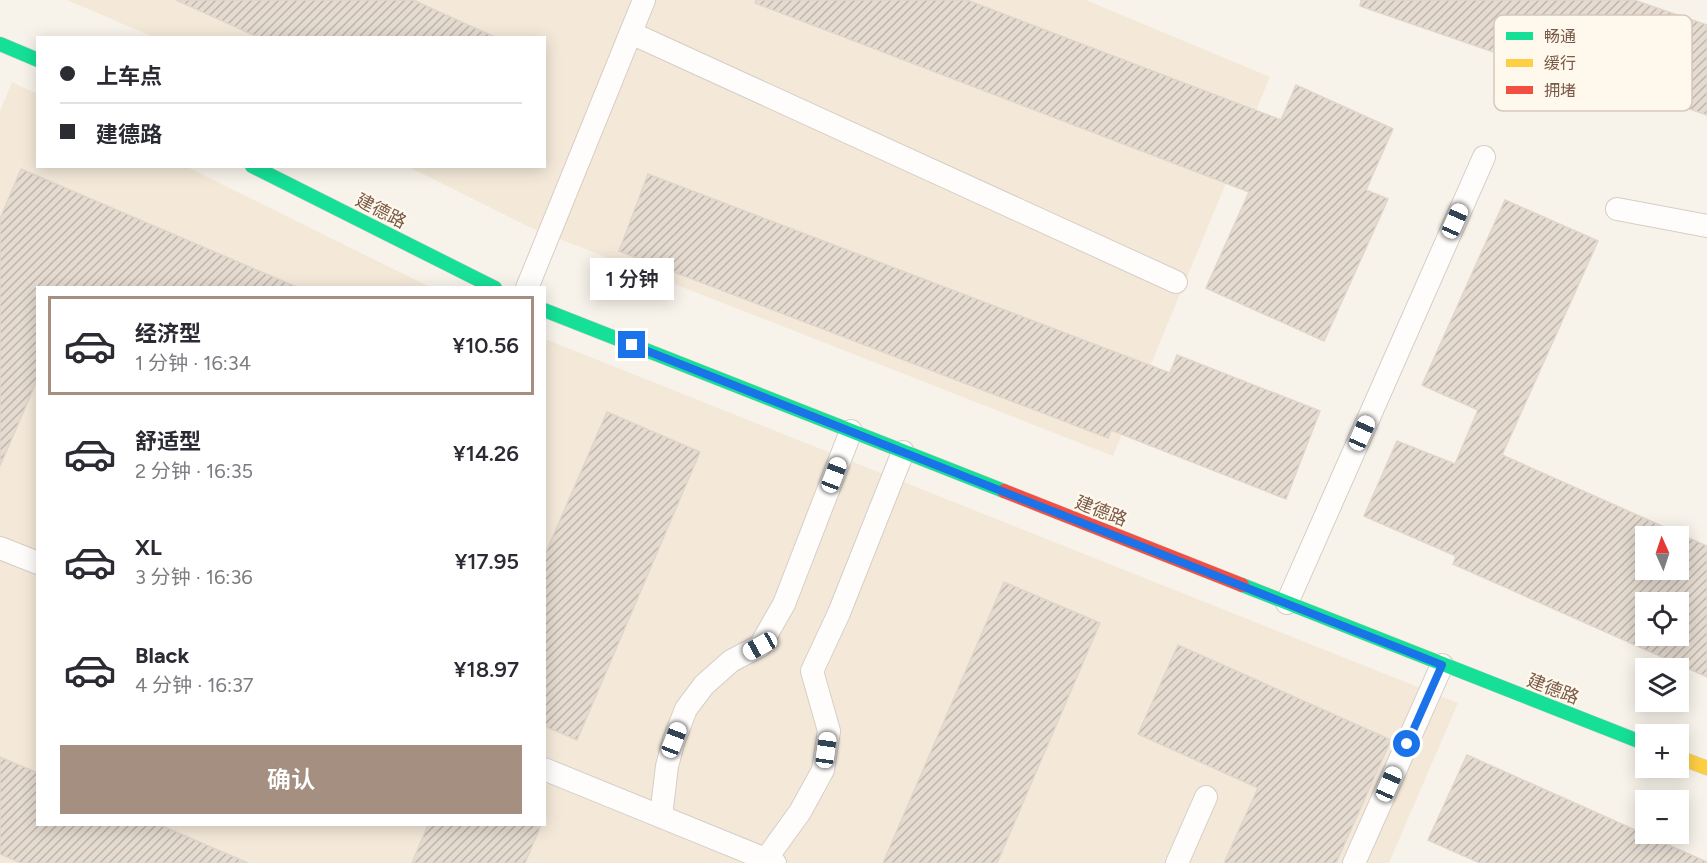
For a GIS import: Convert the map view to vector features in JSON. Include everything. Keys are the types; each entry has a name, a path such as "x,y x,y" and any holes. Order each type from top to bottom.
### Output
{"street":[{"path":"0,44 36,59"},
{"name":"建德路","path":"256,168 491,286"},
{"name":"建德路","path":"546,311 1635,740"},
{"path":"1689,761 1707,768"}],"lane":[{"path":"527,286 644,0"},
{"path":"631,33 1176,282"},
{"path":"1287,603 1484,157"},
{"path":"1617,209 1707,226"},
{"path":"661,816 667,766 686,709 704,685 731,661 760,646 784,604 851,431"},
{"path":"546,771 771,861 823,770 829,731 812,671 839,613 903,452"},
{"path":"0,548 36,563"},
{"path":"1354,863 1442,665"},
{"path":"1177,863 1206,797"}],"shaded area":[{"path":"67,0 1086,0 1270,77 1113,456 529,227 411,168 546,168 546,36 151,36"},
{"path":"12,82 36,94 36,168 189,168 428,286 36,286 36,826 546,826 546,339 1458,703 1389,863 0,863 0,111"}],"building":[{"path":"176,0 413,0 493,36 256,36"},
{"path":"756,0 967,0 1281,120 1296,85 1393,129 1366,190 1388,199 1324,341 1206,288 1249,192 755,3"},
{"path":"1361,0 1634,0 1678,15 1494,15 1494,52 1360,6"},
{"path":"1692,20 1707,25 1707,115 1692,110"},
{"path":"21,169 294,286 36,286 36,383 0,466 0,219"},
{"path":"648,174 1170,373 1177,355 1320,411 1286,499 1111,430 1108,438 619,251"},
{"path":"1505,200 1598,241 1502,455 1662,526 1635,526 1635,580 1689,580 1689,538 1707,546 1707,677 1689,669 1689,658 1664,658 1637,646 1689,646 1689,592 1635,592 1635,645 1453,564 1456,556 1364,516 1397,441 1455,464 1478,410 1422,385"},
{"path":"607,412 700,452 577,740 546,727 546,552"},
{"path":"1004,582 1100,623 997,863 883,863"},
{"path":"1178,645 1391,740 1336,863 1224,863 1258,788 1138,734"},
{"path":"1467,755 1635,830 1635,844 1667,844 1707,863 1480,863 1428,840"},
{"path":"0,757 36,772 36,826 162,826 248,863 21,863 0,854"},
{"path":"428,826 541,826 525,863 412,863"}],"traffic: fast":[{"path":"0,44 36,59"},
{"path":"256,168 491,286"},
{"path":"546,311 1004,491"},
{"path":"1242,585 1635,740"}],"traffic: slow":[{"path":"1689,761 1707,768"}],"traffic: jam":[{"path":"1004,491 1242,585"}],"route":[{"path":"632,345 1442,665 1407,744"}]}
